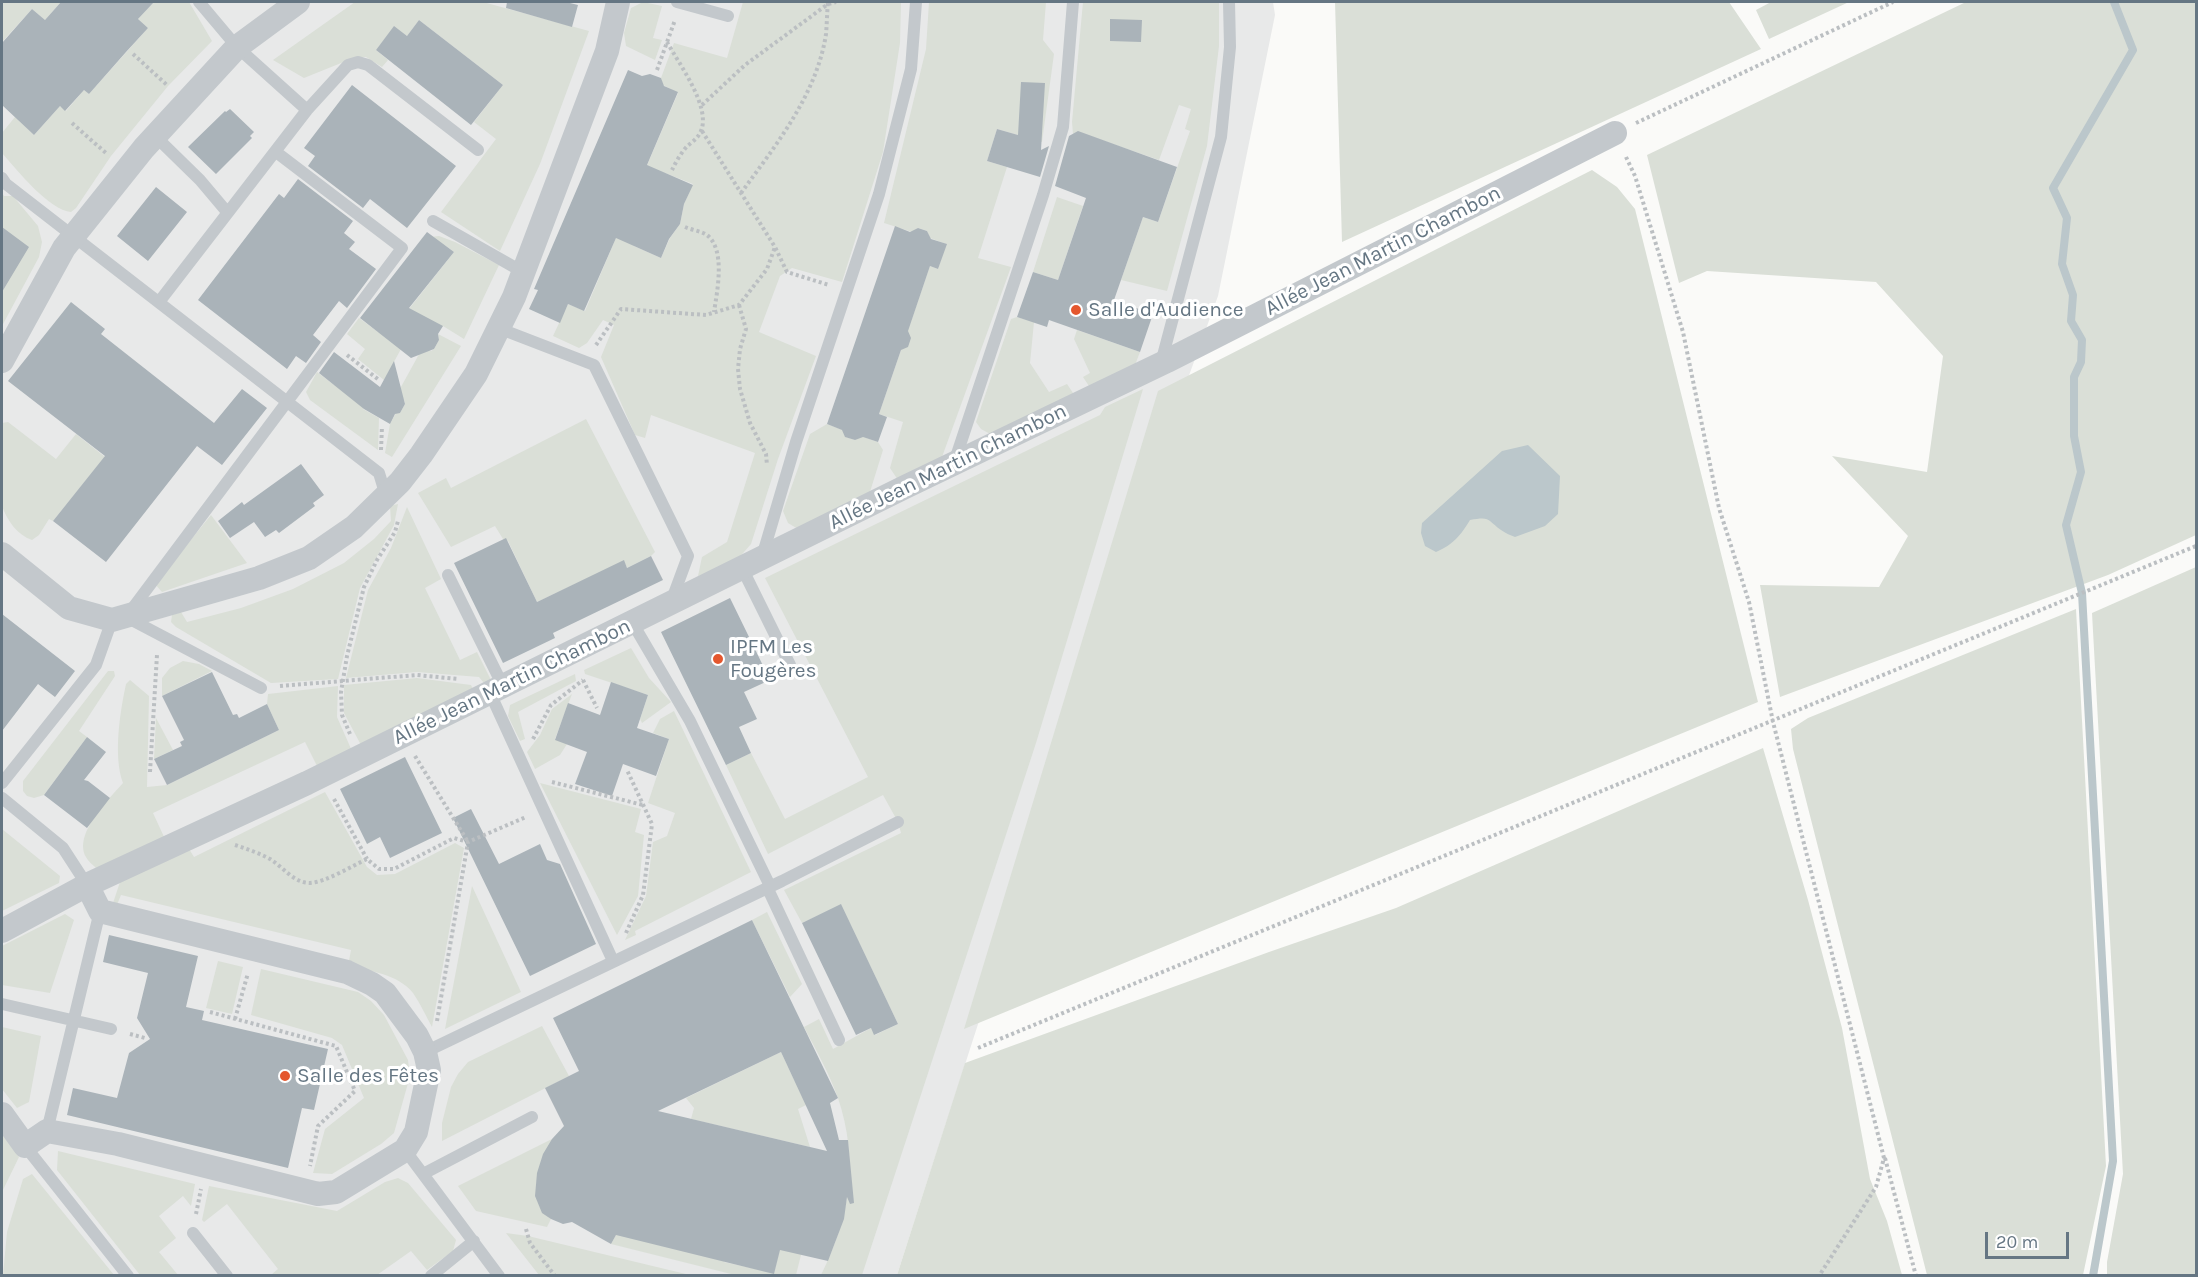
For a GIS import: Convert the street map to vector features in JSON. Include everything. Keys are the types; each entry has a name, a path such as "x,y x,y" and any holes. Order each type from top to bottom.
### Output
{"street":[{"path":"2,361 64,248 126,170 237,47 298,2"},
{"path":"2,554 69,608 119,618 259,578 309,558 354,527 393,505 421,455 476,374 514,297 607,51 618,2"},
{"name":"Allée Jean Martin Chambon","path":"2,931 87,885 322,776 1161,364 1615,133"},
{"path":"2,1114 25,1146 47,1131 118,1144 318,1194 336,1192 405,1150 416,1132 429,1070 429,1050 385,993 347,972 100,911 87,885"}],"lane":[{"path":"199,2 237,47 307,110"},
{"path":"680,2 728,16"},
{"path":"790,665 752,563 796,442 879,194 911,69 916,2"},
{"path":"954,464 1063,127 1073,2"},
{"path":"1161,364 1221,137 1230,46 1229,2"},
{"path":"159,302 307,110 348,65 358,62 368,65 478,150"},
{"path":"155,136 200,180 227,212"},
{"path":"2,783 96,665 119,618 288,402 402,248 276,152"},
{"path":"2,178 6,184 379,473 393,505"},
{"path":"433,221 523,272"},
{"path":"498,328 594,365 688,556 671,603"},
{"path":"448,575 496,689 518,755 613,961"},
{"path":"119,618 159,634 261,687"},
{"path":"632,622 690,722 769,886 839,1040"},
{"path":"2,798 63,848 87,885"},
{"path":"429,1050 898,822"},
{"path":"47,1131 100,911"},
{"path":"2,1004 111,1029"},
{"path":"423,1174 532,1117"},
{"path":"25,1146 128,1275"},
{"path":"405,1150 499,1275"},
{"path":"193,1233 227,1275"},
{"path":"431,1275 474,1241"}],"path":[{"path":"657,70 680,2"},
{"path":"702,105 745,65 828,3 836,2"},
{"path":"1893,2 1615,133 1635,176 1683,332 1719,508 1749,602 1773,722 1916,1275"},
{"path":"741,192 785,132 813,77 826,35 828,3"},
{"path":"667,42 702,105 702,131 775,247 787,272 847,290"},
{"path":"133,54 187,103"},
{"path":"72,123 126,170"},
{"path":"672,170 684,149 695,141 702,131"},
{"path":"685,227 706,235 714,243 720,267 714,312"},
{"path":"585,361 621,309 706,315 739,305 766,269 775,247"},
{"path":"739,305 746,329 740,349 738,369 740,389 750,423 765,454 767,470"},
{"path":"332,343 379,380"},
{"path":"381,452 382,426"},
{"path":"361,757 342,715 341,692 347,656 364,587 377,560 395,532 393,505"},
{"path":"978,1048 2196,546"},
{"path":"150,772 159,634"},
{"path":"569,653 597,708"},
{"path":"261,687 417,675 477,682 496,689"},
{"path":"518,755 536,735 551,705 583,680"},
{"path":"403,736 468,842 429,1050"},
{"path":"613,961 643,895 652,824 627,770"},
{"path":"528,775 644,806"},
{"path":"322,776 367,859 379,869 394,869 454,838 468,842 544,810"},
{"path":"197,834 256,852 273,861 293,877 309,883 367,859"},
{"path":"235,1019 254,949"},
{"path":"210,1012 336,1046 355,1091 318,1126 305,1190"},
{"path":"1820,1275 1876,1187 1884,1158"},
{"path":"193,1233 205,1166"},
{"path":"526,1229 530,1243 555,1275"}],"shaded area":[{"path":"2,2 1273,2 1275,15 1218,296 1176,411 897,1275 2,1276"},
{"path":"2,2 61,2 45,20 32,9 2,42"},
{"path":"154,2 189,2 212,41 168,86 111,156 76,208 71,212 63,210 53,205 34,188 2,153 2,133 15,117 34,135 60,106 66,111 84,90 89,94 148,28 138,19"},
{"path":"355,2 483,2 589,31 540,164 500,251 441,212 496,139 474,122 503,85 419,20 407,36 394,27 376,50 388,60 382,67 366,57 356,57 304,78 273,60"},
{"path":"643,2 662,6 653,38 662,40 655,60 626,46 624,33 631,8"},
{"path":"743,2 901,2 900,43 883,152 842,282 792,268 780,276 759,332 816,356 778,459 751,544 737,560 720,569 698,576 702,557 727,542 755,453 651,415 645,438 635,435 601,357 614,325 603,320 587,343 579,348 553,336 568,304 585,311 621,226 634,246 661,258 670,238 680,224 684,204 693,184 665,173 642,177 678,93 663,85 661,78 674,43 727,58"},
{"path":"929,2 1046,2 1043,40 1054,54 1042,142 997,129 987,161 1007,167 978,258 1011,267 942,457 898,480 890,468 903,422 879,414 930,266 938,269 946,244 930,238 927,231 918,228 912,232 884,223 926,49"},
{"path":"1083,2 1219,2 1219,46 1207,146 1167,291 1121,280 1143,217 1158,222 1190,131 1185,129 1191,109 1179,105 1159,160 1078,132 1073,134 1072,122"},
{"path":"1335,2 1729,2 1761,49 1342,242"},
{"path":"1771,2 1849,2 1769,39 1756,10"},
{"path":"1966,2 2196,2 2196,535 2108,575 1780,697 1760,585 1879,587 1908,536 1832,456 1927,472 1943,356 1876,282 1707,271 1679,283 1647,155"},
{"path":"1592,170 1617,187 1635,209 1758,702 964,1029 1158,391"},
{"path":"2,193 4,196 13,196 38,226 42,242 39,257 2,326"},
{"path":"1057,197 1083,206 1058,280 1033,272"},
{"path":"439,236 499,265 464,339 443,326 407,338 384,380 358,359 365,349 347,334 359,318 378,332 409,309 454,252 446,246 421,238"},
{"path":"1017,317 1034,322 1030,363 1049,392 1067,384 1075,396 992,435 981,429 976,422 1011,319"},
{"path":"1077,330 1140,352 1135,365 1091,389 1083,377 1090,373 1074,339"},
{"path":"438,334 461,346 392,457 385,453 390,424 405,404 404,400 396,396 423,347 431,351 434,349 439,340"},
{"path":"350,364 375,385 363,409 379,418 378,450 310,400 306,392 317,372 334,385"},
{"path":"1143,389 1036,743 862,1275 821,1275 839,1232 845,1210 849,1166 848,1144 838,1098 804,1027 819,1019 833,1049 871,1028 875,1035 898,1024 841,905 802,923 784,890 901,833 898,822 883,795 768,854 726,765 751,753 785,819 868,777 765,578 1100,415 1105,407"},
{"path":"586,419 655,552 627,568 624,561 537,602 508,541 503,539 495,526 451,547 418,493 446,478 451,488"},
{"path":"8,422 56,459 76,434 105,457 53,521 49,519 39,535 32,540 22,535 13,526 2,506 2,423"},
{"path":"827,424 843,430 846,437 855,440 861,436 878,442 883,450 869,495 798,529 788,523 783,511 810,434"},
{"path":"1528,445 1560,476 1558,514 1545,526 1515,537 1488,520 1482,518 1470,520 1448,546 1436,552 1425,546 1421,533 1422,523 1502,451"},
{"path":"398,504 394,525 360,588 338,679 271,683 171,622 172,615 181,612 187,622 241,608 293,589 344,563 374,539 391,521 390,506"},
{"path":"407,507 441,579 425,588 460,660 477,652 491,680 484,683 479,677 417,672 346,678 368,590 391,548"},
{"path":"211,515 247,563 162,592 155,584"},
{"path":"2196,567 2196,1275 2107,1275 2107,1262 2123,1174 2092,613"},
{"path":"2076,609 2106,1166 2083,1275 1927,1275 1793,749 1791,729 1808,718"},
{"path":"631,648 649,678 671,702 642,723 640,719 648,695 585,674 584,670"},
{"path":"183,661 199,664 212,671 162,696 162,678 170,668"},
{"path":"108,671 114,671 115,676 79,731 87,737 44,795 34,798 27,796 23,791 23,781"},
{"path":"575,674 576,681 518,712 525,739 520,741 508,716 510,705"},
{"path":"417,678 471,685 473,689 361,745 344,713 344,685"},
{"path":"130,680 149,696 147,787 167,785 279,730 267,704 268,694 338,686 337,717 352,751 318,768 305,742 153,813 165,839 96,868 86,857 83,848 84,838 94,817 123,783 118,760 118,734 126,684"},
{"path":"572,694 555,739 567,744 560,755 535,769 527,752 540,735 552,709"},
{"path":"674,711 751,872 635,931 636,935 625,940 646,896 653,842 667,836 675,813 648,803 669,739 653,733 660,719"},
{"path":"156,718 173,750 154,759"},
{"path":"1763,748 1808,900 1842,1028 1870,1179 1887,1221 1902,1275 897,1275 965,1063 1396,908"},
{"path":"540,783 641,809 635,832 644,835 638,896 617,935"},
{"path":"325,792 367,867 377,875 395,874 455,843 464,848 432,1027 416,997 400,981 383,974 348,966 351,950 121,895 116,907 112,906 120,882 189,849 194,857"},
{"path":"2,829 60,876 59,883 2,911"},
{"path":"472,886 521,992 445,1029"},
{"path":"767,912 802,984 790,997 752,920"},
{"path":"65,914 74,920 50,993 2,985 2,946"},
{"path":"218,961 243,967 232,1014 206,1008"},
{"path":"261,969 358,992 371,1001 384,1015 408,1060 410,1076 394,1133 381,1144 332,1174 313,1173 325,1129 364,1098 342,1045 332,1038 251,1015"},
{"path":"542,1026 569,1076 442,1141 442,1123 451,1087 468,1062"},
{"path":"2,1027 41,1036 29,1102 17,1108 2,1089"},
{"path":"781,1052 806,1105 798,1109 810,1147 691,1119 694,1108 686,1098"},
{"path":"2,1134 19,1157 2,1192"},
{"path":"552,1139 539,1170 536,1192 543,1211 551,1219 547,1227 476,1211 458,1186"},
{"path":"58,1151 195,1184 191,1206 183,1196 159,1216 176,1238 159,1252 178,1275 140,1275 57,1170"},
{"path":"32,1174 114,1275 3,1275 7,1232 23,1179"},
{"path":"398,1178 408,1183 456,1240 453,1251 427,1270 411,1251 377,1275 271,1275 278,1269 227,1204 204,1222 202,1220 209,1186 337,1211 385,1182"},
{"path":"735,1202 724,1262 774,1273 788,1215 801,1255 796,1275 735,1275 611,1244 621,1226"},
{"path":"506,1233 528,1236 690,1275 539,1275"}],"building":[{"path":"61,2 154,2 138,19 148,28 89,94 84,90 65,111 60,106 34,135 2,105 2,43 32,9 45,20"},
{"path":"507,2 566,2 578,5 572,27 506,8"},
{"path":"1110,19 1142,20 1141,42 1110,41"},
{"path":"419,20 503,85 471,125 376,50 394,26 407,36"},
{"path":"628,70 642,76 650,74 661,78 664,86 678,92 647,165 693,185 684,204 680,224 669,239 661,258 616,238 584,311 568,304 560,323 529,309 538,290 534,289"},
{"path":"1021,82 1045,83 1041,150 1049,146 1040,177 987,161 997,129 1018,135"},
{"path":"352,85 456,166 407,228 370,199 363,208 308,166 315,156 304,148"},
{"path":"230,109 254,132 250,136 252,138 216,174 188,147 225,111"},
{"path":"1078,131 1177,167 1158,222 1143,217 1114,300 1153,314 1140,352 1049,320 1047,327 1017,317 1033,272 1058,280 1086,198 1055,186 1069,136"},
{"path":"298,179 353,221 344,233 355,242 349,249 376,269 347,308 339,301 313,335 321,342 306,363 296,356 287,369 198,300 279,194 284,198"},
{"path":"156,187 187,212 148,261 117,236"},
{"path":"895,226 910,232 918,228 927,231 931,239 947,244 938,269 930,266 908,331 911,338 908,347 901,350 879,414 887,417 878,442 863,437 855,440 845,437 842,430 827,424"},
{"path":"2,227 29,247 2,292"},
{"path":"427,232 454,252 409,308 443,326 434,349 411,358 360,318"},
{"path":"71,302 105,329 101,334 214,423 242,389 267,408 222,465 197,446 106,562 53,521 105,456 8,381"},
{"path":"334,352 380,387 394,361 405,404 400,413 395,414 390,424 364,409 319,373"},
{"path":"301,464 324,495 313,503 315,506 279,533 276,530 265,537 254,522 230,538 218,521 242,502 244,505"},
{"path":"506,538 537,602 624,560 627,568 651,556 663,580 553,633 555,638 503,663 454,563"},
{"path":"730,598 770,680 744,692 757,719 739,727 751,753 726,765 661,632"},
{"path":"2,614 75,671 55,697 38,684 2,731"},
{"path":"212,672 233,715 237,714 239,718 267,704 279,730 167,785 154,759 182,746 180,742 184,740 162,696"},
{"path":"611,682 648,695 637,728 669,739 656,776 623,764 612,796 575,784 587,752 555,740 568,703 600,715"},
{"path":"87,737 106,752 84,780 110,798 87,828 44,795"},
{"path":"405,757 442,833 390,858 380,837 367,844 340,789"},
{"path":"471,809 499,864 540,844 547,860 560,864 596,944 530,976 453,818"},
{"path":"841,904 898,1024 874,1035 871,1028 856,1035 802,923"},
{"path":"752,920 838,1098 830,1103 839,1140 848,1140 854,1203 850,1204 847,1197 844,1219 828,1261 780,1250 774,1274 616,1235 611,1244 572,1222 563,1224 542,1213 535,1196 537,1173 543,1154 552,1139 564,1126 545,1088 579,1071 553,1018","holes":["781,1052 827,1151 658,1111"]},
{"path":"109,935 198,956 186,1007 204,1011 202,1020 328,1049 314,1110 302,1108 288,1168 67,1115 73,1088 117,1098 129,1053 150,1039 137,1018 148,973 103,962"}],"waterway":[{"path":"2093,1276 2113,1161 2082,593 2066,525 2081,472 2074,436 2074,377 2081,362 2082,340 2071,321 2073,295 2062,264 2067,218 2053,188 2133,50 2114,2"}],"place":[{"name":"Salle d'Audience","path":"1076,310"},
{"name":"IPFM Les Fougères","path":"718,659"},
{"name":"Salle des Fêtes","path":"285,1076"}]}
